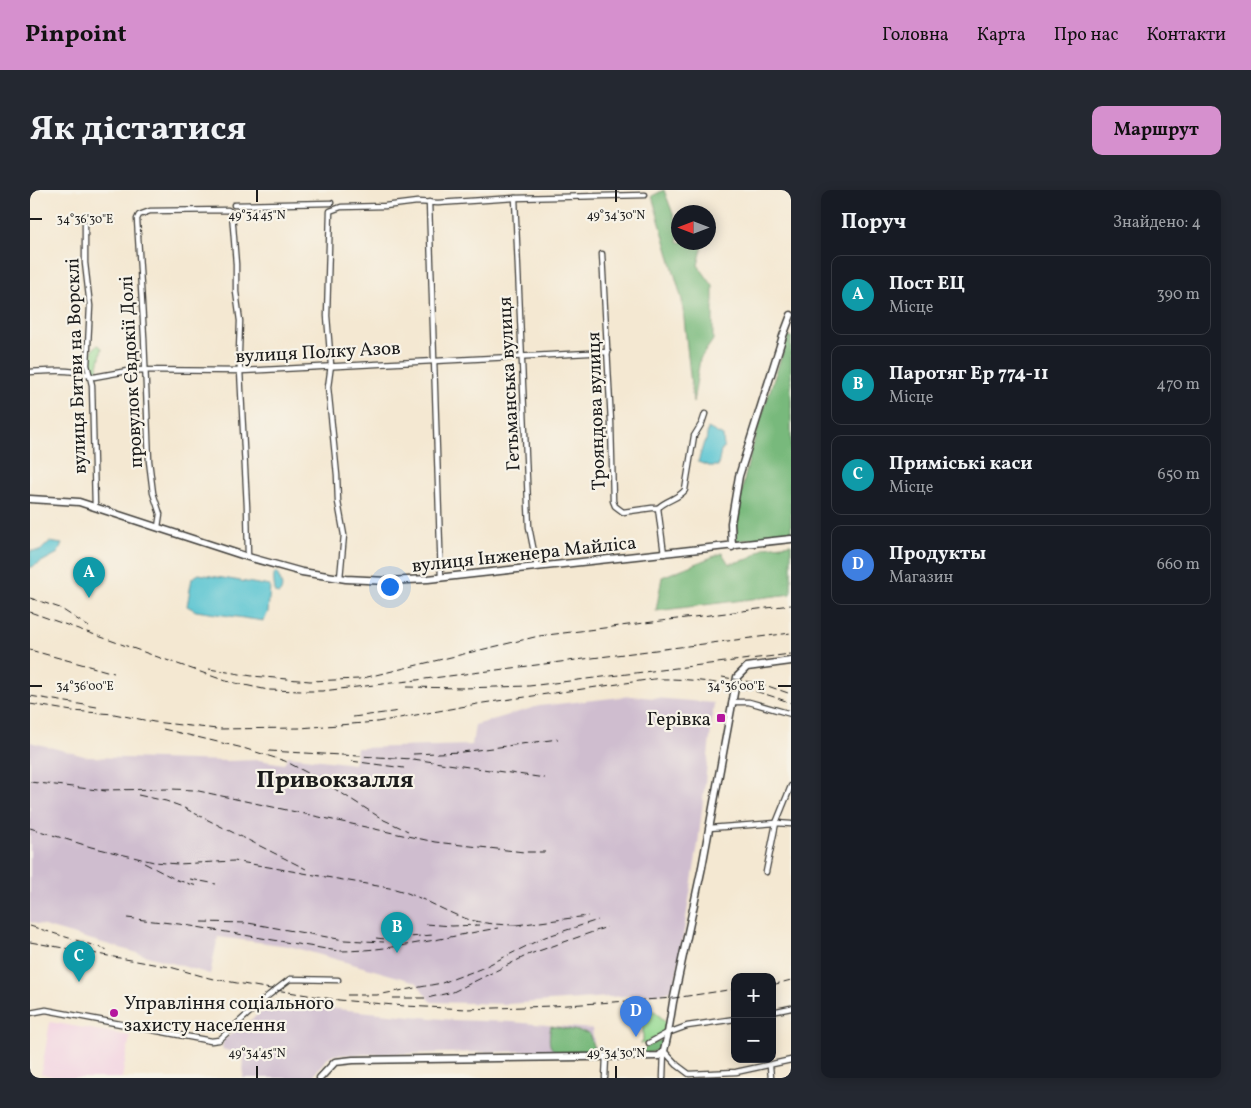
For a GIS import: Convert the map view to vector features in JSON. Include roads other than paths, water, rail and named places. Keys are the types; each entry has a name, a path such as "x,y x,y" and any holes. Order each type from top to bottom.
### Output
{"street":[{"path":"340,578 344,535 338,502 328,387 331,365 327,316 330,212 341,208 417,202 645,194"},
{"name":"Гетьманська вулиця","path":"515,198 529,527 537,567"},
{"path":"429,202 441,578"},
{"path":"234,205 331,204"},
{"name":"провулок Євдокії Долі","path":"158,527 160,514 153,493 149,462 137,220 139,215 150,211 170,210 219,209 228,210 232,213 236,292 240,321 238,351 240,371"},
{"name":"вулиця Битви на Ворсклі","path":"85,224 85,262 90,306 88,374 92,385 95,507"},
{"name":"Трояндова вулиця","path":"602,254 608,352 613,501 623,512 658,508"},
{"path":"732,547 731,523 738,476 791,315"},
{"name":"вулиця Полку Азов","path":"30,372 63,371 88,374 94,377 132,370 240,371 608,352"},
{"path":"240,371 248,557"},
{"path":"664,554 658,508 681,495 685,490 694,436 702,423 704,414"},
{"name":"вулиця Інженера Майліса","path":"30,499 79,502 248,557 302,572 340,578 387,582 441,578 791,539"},
{"path":"663,1078 664,1051 709,828 734,686 739,673 747,667 791,661"},
{"path":"732,702 749,702 791,714"},
{"path":"766,872 776,823 791,786"},
{"path":"709,828 776,823 791,824"},
{"path":"30,1013 46,1010 211,1041 219,1040 269,995 290,979 338,980"},
{"path":"776,1011 791,1008"},
{"path":"649,1043 668,1032 687,1026 731,1020"},
{"path":"320,1078 335,1062 353,1060 659,1056 664,1051"},
{"path":"664,1051 677,1065 689,1074 736,1072 791,1060"},
{"path":"605,1078 606,1057"},
{"path":"770,1066 771,1078"}],"water":[{"path":"708,428 723,436 724,448 721,451 718,466 709,466 698,462 704,442 706,441"},
{"path":"49,542 62,544 58,553 30,568 30,551 40,551"},
{"path":"275,573 277,573 282,589 279,594 275,593"},
{"path":"199,574 270,586 268,612 264,621 196,611 187,606 192,578"}],"railway":[{"path":"30,598 60,608 89,627"},
{"path":"209,669 252,676 310,681 359,679 539,636 791,605"},
{"path":"30,612 226,681 268,690 302,691 322,691 409,681 791,633"},
{"path":"30,650 114,673"},
{"path":"407,687 529,686 791,654"},
{"path":"722,677 762,684 791,694"},
{"path":"30,704 217,729 300,728 377,722 483,703 654,679 724,684 758,692 791,703"},
{"path":"30,696 97,707"},
{"path":"353,717 400,711"},
{"path":"163,729 243,748 285,761 319,779 384,820 408,831"},
{"path":"413,754 462,752 558,739"},
{"path":"269,751 413,759 545,778"},
{"path":"351,761 404,768"},
{"path":"30,782 106,791"},
{"path":"101,790 194,790 435,842 524,852 545,852"},
{"path":"138,795 180,806 306,869"},
{"path":"30,828 91,847 154,862 178,864 234,861 395,889 472,920 522,925"},
{"path":"144,863 177,880 197,886"},
{"path":"190,879 216,884"},
{"path":"516,925 588,916"},
{"path":"127,918 179,924 338,951 379,949 498,928"},
{"path":"347,995 377,995 442,983 480,969 545,937 598,920"},
{"path":"201,922 248,923 344,940 384,942"},
{"path":"426,924 452,926 480,925"},
{"path":"30,926 108,950"},
{"path":"393,998 427,998 453,992 530,954 607,927"},
{"path":"376,938 433,935"},
{"path":"30,942 170,967 209,978 282,991 339,1000 405,1006 467,1009 552,1006 674,998 731,990"},
{"path":"776,984 791,980"}],"place":[{"name":"Пост ЕЦ","path":"89,598"},
{"name":"Герівка","path":"721,718"},
{"name":"Паротяг Ер 774-11","path":"397,953"},
{"name":"Приміські каси","path":"79,982"},
{"name":"Управління соціального захисту населення","path":"114,1013"},
{"name":"Продукты","path":"636,1037"}],"district":[{"name":"Привокзалля","path":"335,779"}]}
